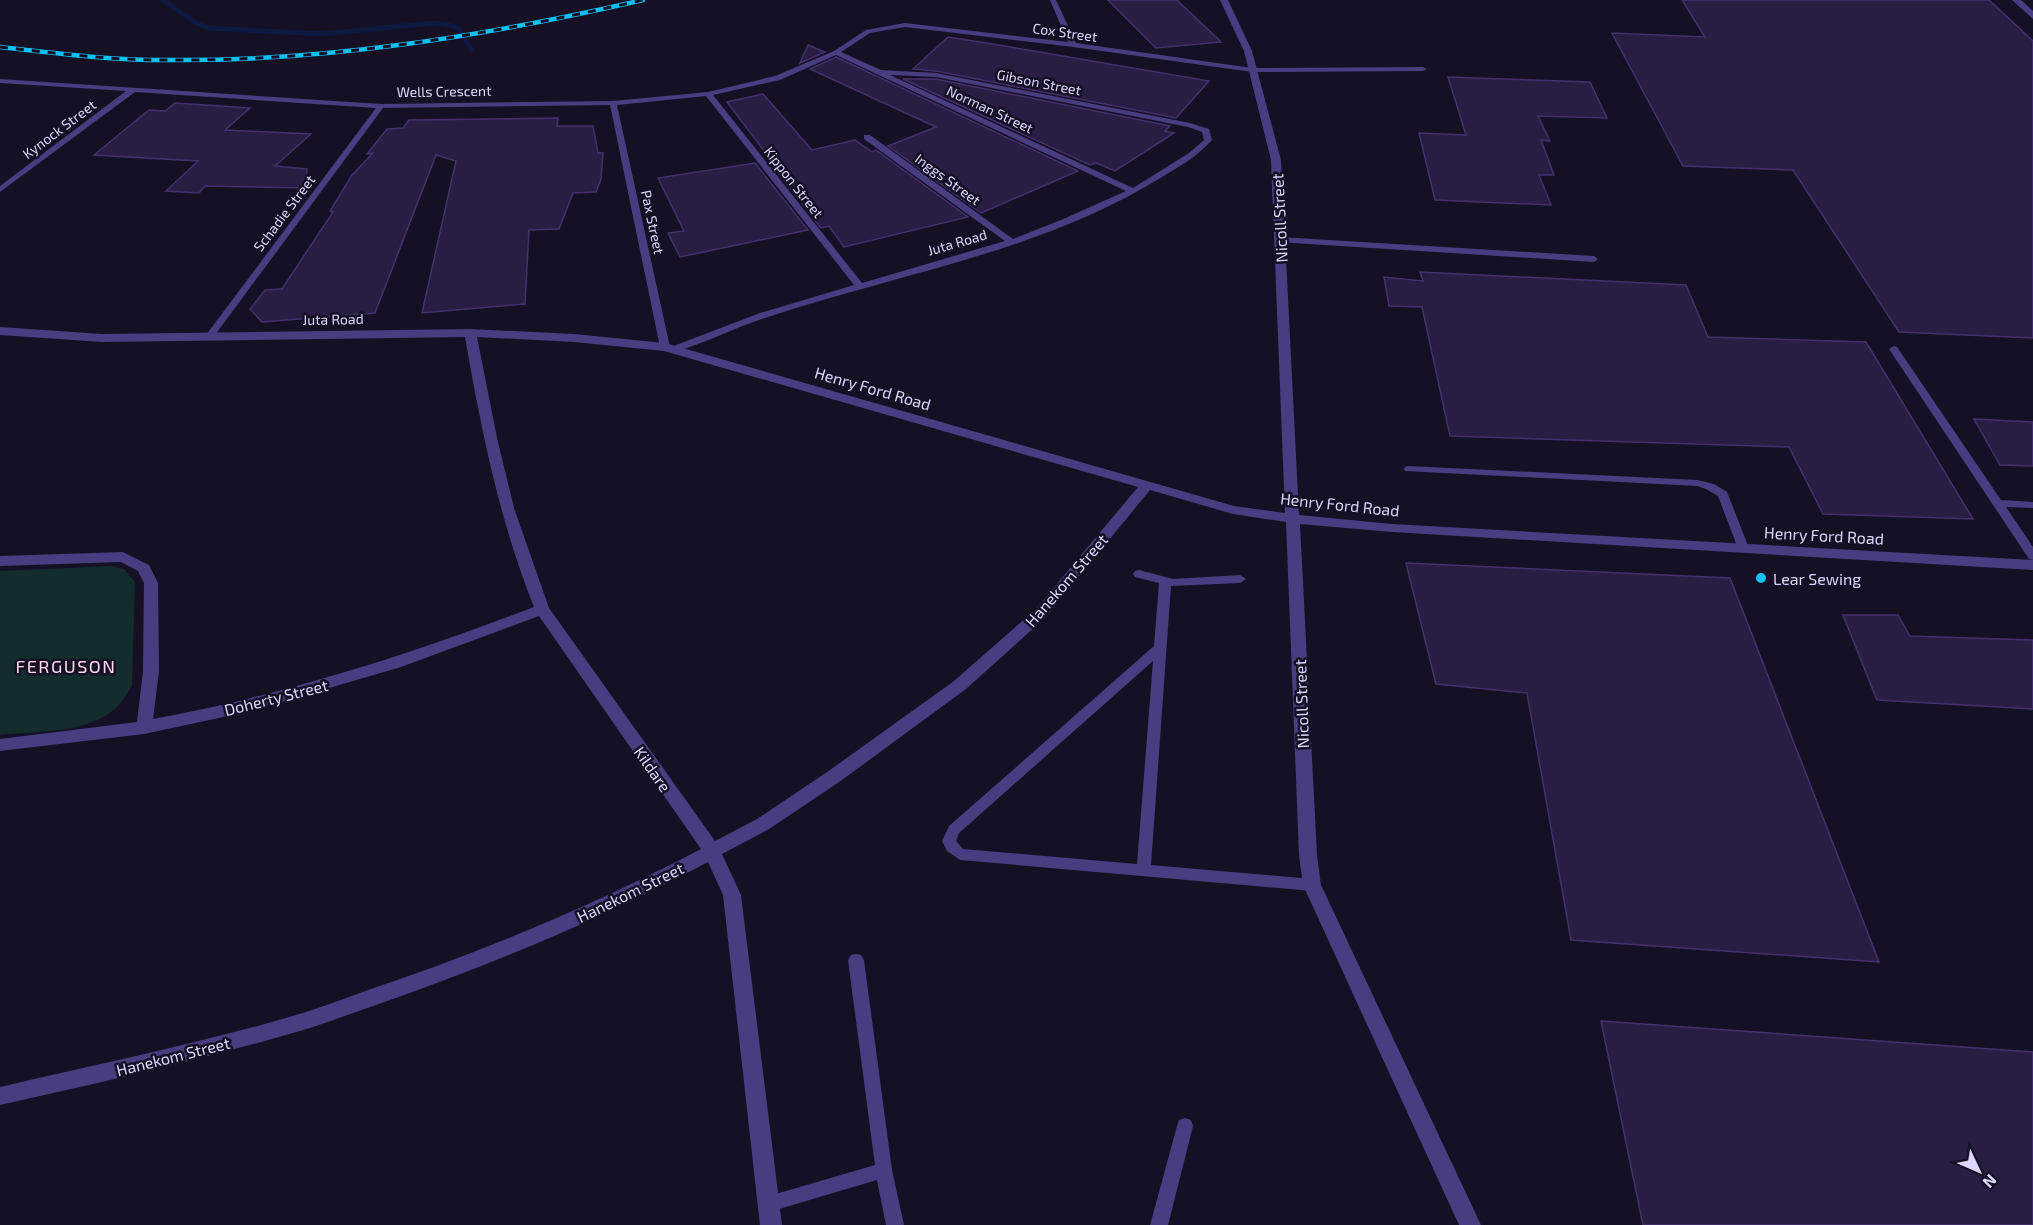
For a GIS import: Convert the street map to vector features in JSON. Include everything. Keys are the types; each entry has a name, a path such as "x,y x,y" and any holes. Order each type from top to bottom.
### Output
{"street":[{"path":"1224,0 1248,51 1252,70"},
{"path":"2016,0 2033,16"},
{"name":"Nicoll Street","path":"1252,70 1273,148 1280,240 1308,855 1312,885 1470,1225"},
{"name":"Juta Road","path":"0,331 102,338 470,333 574,338 669,348"},
{"name":"Kildare","path":"470,333 483,406 506,499 525,570 542,609 712,851 732,895 771,1225"},
{"name":"Henry Ford Road","path":"669,348 1233,510 1293,519 1392,528 2033,565"},
{"name":"Hanekom Street","path":"0,1096 153,1062 288,1026 441,974 540,934 634,892 763,824 836,775 960,685 1041,613 1146,486"},
{"path":"0,561 123,557 144,568 151,583 151,671 144,728"},
{"name":"Doherty Street","path":"0,745 144,728 266,702 369,672 479,634 542,609"}],"lane":[{"path":"1053,0 1073,45"},
{"name":"Cox Street","path":"875,29 917,26 1252,70 1423,69"},
{"name":"Wells Crescent","path":"0,81 381,106 613,103 708,94 777,78 836,52 860,34 875,29"},
{"name":"Norman Street","path":"836,52 1133,191"},
{"name":"Gibson Street","path":"882,72 936,75 1190,125"},
{"name":"Kynock Street","path":"0,190 134,89"},
{"name":"Kippon Street","path":"708,94 859,286"},
{"name":"Pax Street","path":"613,103 669,348"},
{"name":"Schadie Street","path":"209,337 381,106"},
{"name":"Juta Road","path":"669,348 763,315 1012,242 1133,191 1203,147 1209,135 1203,129 1190,125"},
{"name":"Inggs Street","path":"867,137 1012,242"},
{"path":"1280,240 1594,259"},
{"path":"1894,349 2033,556"},
{"path":"1409,469 1697,483 1710,486 1723,494 1743,548"},
{"path":"1998,503 2033,505"},
{"path":"1139,574 1165,582 1240,579"},
{"path":"1143,870 1165,582"},
{"path":"1160,648 954,830 949,841 952,847 960,854 1312,885"},
{"path":"855,960 895,1225"},
{"path":"1159,1225 1185,1126"},
{"path":"769,1204 885,1170"}],"green space":[{"path":"111,566 124,569 135,582 132,686 115,709 90,723 60,730 0,735 0,571"}],"building":[{"path":"1108,0 1177,0 1221,42 1156,48"},
{"path":"1682,0 1989,0 2033,41 2033,338 1899,332 1793,170 1683,166 1612,33 1705,37"},
{"path":"948,37 1209,81 1176,118 936,71 913,69"},
{"path":"808,45 825,52 800,63"},
{"path":"836,57 1078,171 981,213 888,146 936,127 810,69"},
{"path":"1448,77 1590,82 1607,118 1538,116 1550,141 1541,140 1554,175 1539,175 1551,205 1435,200 1419,133 1466,135"},
{"path":"903,79 936,79 1170,126 1165,131 1174,133 1115,171 1096,163 1090,165"},
{"path":"763,94 812,150 855,140 872,152 876,150 968,217 844,247 829,226 821,228 768,160 771,160 727,102"},
{"path":"175,103 250,108 225,130 311,134 275,166 307,169 306,188 205,186 199,193 166,191 198,161 94,155 149,110 165,111"},
{"path":"558,118 557,126 593,126 598,153 603,153 601,179 596,192 573,193 559,229 529,230 525,304 422,313 456,161 436,155 375,313 262,322 250,309 265,290 282,289 333,212 330,211 352,175 373,153 367,154 387,129 403,128 409,120"},
{"path":"755,163 808,230 680,257 668,233 684,231 658,178"},
{"path":"1420,272 1686,285 1708,337 1866,342 1973,519 1823,514 1789,447 1450,436 1422,307 1389,306 1384,277 1423,281"},
{"path":"1974,419 2033,422 2033,466 2000,465"},
{"path":"1406,563 1730,578 1879,962 1571,940 1527,693 1436,684"},
{"path":"1843,615 1898,615 1910,636 2033,640 2033,709 1877,700"},
{"path":"1601,1021 2033,1052 2033,1225 1643,1225"}],"waterway":[{"path":"163,0 196,23 209,28 322,34 435,23 457,27 472,50"}],"railway":[{"path":"0,47 142,60 284,57 464,35 643,0"}],"place":[{"name":"Lear Sewing","path":"1761,578"}],"district":[{"name":"FERGUSON","path":"66,666"}]}
